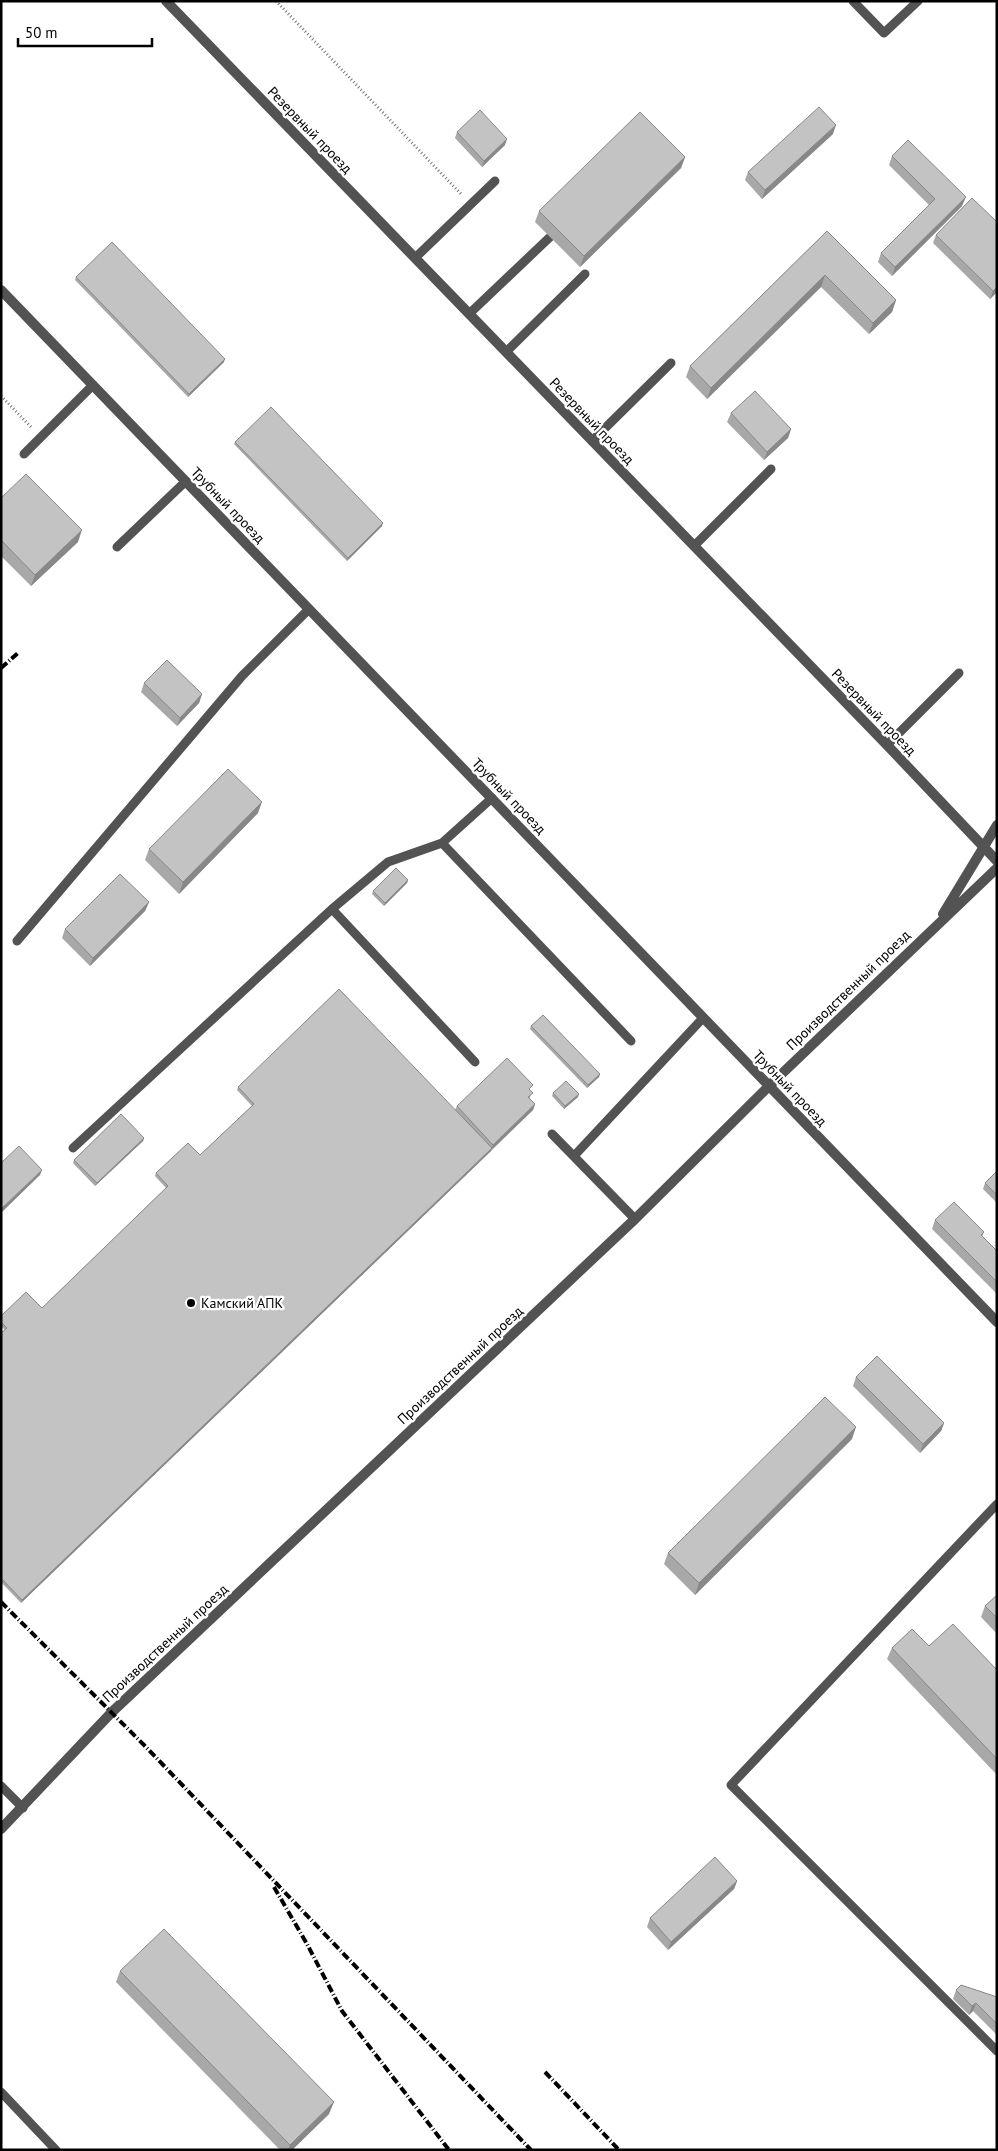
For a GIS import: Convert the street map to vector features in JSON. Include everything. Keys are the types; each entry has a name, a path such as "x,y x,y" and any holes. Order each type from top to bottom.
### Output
{"street":[{"name":"Резервный проезд","path":"166,1 888,745 997,861"},
{"name":"Трубный проезд","path":"1,290 997,1322"},
{"name":"Производственный проезд","path":"938,923 997,825"},
{"name":"Производственный проезд","path":"1,1829 23,1808 112,1712 635,1219 769,1086 997,868"}],"lane":[{"path":"853,1 884,33 918,1"},
{"path":"415,258 495,181"},
{"path":"469,314 550,237"},
{"path":"506,352 585,274"},
{"path":"592,441 671,363"},
{"path":"24,454 93,385"},
{"path":"694,546 771,469"},
{"path":"117,547 186,481"},
{"path":"18,941 242,676 309,609"},
{"path":"888,745 959,673"},
{"path":"73,1148 332,909 388,862 442,843 492,798"},
{"path":"442,843 631,1041"},
{"path":"332,909 474,1062"},
{"path":"574,1156 703,1018"},
{"path":"552,1134 635,1219"},
{"path":"997,1504 731,1785 997,2051"},
{"path":"1,1786 23,1808"},
{"path":"1,2092 56,2150"}],"path":[{"path":"276,1 471,204"},
{"path":"1,396 41,437"}],"building":[{"path":"819,107 836,125 765,190 748,172"},
{"path":"480,110 507,139 484,161 457,132"},
{"path":"640,112 685,157 584,256 539,211"},
{"path":"908,140 966,197 895,267 881,253 935,199 892,156"},
{"path":"972,198 997,222 997,287 993,291 936,235"},
{"path":"827,231 896,300 873,323 825,275 711,388 690,366"},
{"path":"112,242 225,359 189,394 76,277"},
{"path":"755,391 791,429 767,452 731,413"},
{"path":"271,407 383,523 348,558 235,442"},
{"path":"26,474 82,530 35,575 1,540 1,498"},
{"path":"167,660 202,694 180,718 144,683"},
{"path":"228,769 262,802 183,882 149,849"},
{"path":"396,868 408,880 385,903 373,891"},
{"path":"120,874 149,902 93,958 65,929"},
{"name":"Камский АПК","path":"339,989 492,1148 22,1600 1,1578 1,1333 7,1328 1,1322 1,1316 26,1292 42,1308 168,1186 156,1173 188,1143 200,1155 254,1104 238,1087"},
{"path":"543,1015 600,1074 588,1085 531,1026"},
{"path":"507,1058 533,1085 529,1089 533,1093 528,1097 535,1104 493,1145 457,1106"},
{"path":"566,1081 579,1094 565,1106 553,1093"},
{"path":"121,1114 144,1138 97,1183 74,1160"},
{"path":"19,1146 42,1170 1,1209 1,1163"},
{"path":"997,1171 997,1195 985,1183"},
{"path":"954,1202 984,1232 981,1235 997,1251 997,1282 935,1220"},
{"path":"877,1356 944,1423 923,1444 856,1377"},
{"path":"825,1397 856,1427 699,1583 668,1553"},
{"path":"997,1595 997,1618 985,1606"},
{"path":"953,1624 997,1670 997,1759 892,1648 912,1629 929,1646"},
{"path":"715,1857 737,1881 671,1942 650,1918"},
{"path":"164,1929 334,2102 290,2145 120,1971"},
{"path":"961,1985 997,1997 997,2024 976,2003 972,2006 956,1990"}],"railway":[{"path":"1,668 19,652"},
{"path":"1,1602 145,1746 531,2150"},
{"path":"274,1887 307,1944 342,2011 449,2150"},
{"path":"545,2072 619,2150"}],"place":[{"name":"Камский АПК","path":"191,1303"}]}
